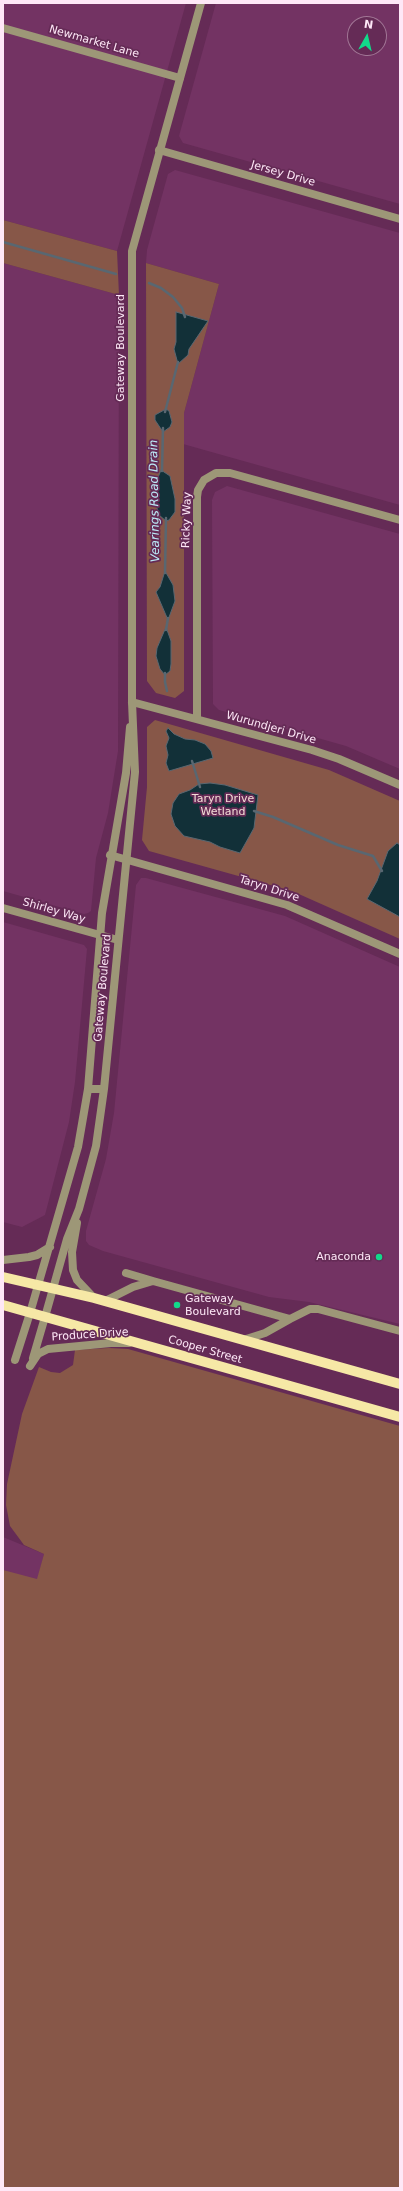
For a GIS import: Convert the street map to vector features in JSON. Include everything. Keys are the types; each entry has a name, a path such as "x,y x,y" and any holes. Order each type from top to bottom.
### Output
{"main road":[{"name":"Cooper Street","path":"3,1277 94,1298 400,1384"},
{"name":"Cooper Street","path":"3,1305 400,1417"}],"street":[{"name":"Gateway Boulevard","path":"46,1317 67,1239 79,1209 96,1146 104,1090 135,772 132,702 132,251 201,3"},
{"name":"Newmarket Lane","path":"3,28 180,78"},
{"name":"Jersey Drive","path":"159,150 400,218"},
{"name":"Ricky Way","path":"197,718 197,497 198,490 204,480 216,473 230,473 400,520"},
{"name":"Gateway Boulevard","path":"30,1312 78,1147 88,1089 98,980 99,936 110,855 126,773 132,702"},
{"name":"Wurundjeri Drive","path":"132,702 197,718 312,750 400,785"},
{"name":"Taryn Drive","path":"110,855 287,905 400,954"},
{"name":"Shirley Way","path":"3,908 99,936 118,940"},
{"path":"88,1089 104,1090"},
{"path":"79,1209 72,1252 73,1270 77,1280 94,1298"},
{"path":"3,1260 33,1256 50,1247"},
{"path":"126,1273 290,1319"},
{"path":"105,1301 133,1287 153,1281"},
{"name":"Cooper Street","path":"242,1340 264,1333 310,1309 318,1309 400,1331"},
{"path":"15,1360 30,1312"},
{"name":"Produce Drive","path":"46,1317 30,1366 38,1354 48,1349 111,1343 139,1343"}],"shaded area":[{"path":"3,3 186,3 117,251 3,220"},
{"path":"216,3 400,3 400,204 183,143 179,136"},
{"path":"175,170 400,233 400,505 183,444 184,413 219,284 146,263 147,250 168,174"},
{"path":"3,263 119,295 118,751 108,813 96,858 91,911 84,914 3,891"},
{"path":"227,486 400,534 400,769 346,746 219,710 213,704 212,500 215,492"},
{"path":"141,878 146,878 285,916 400,967 400,1324 309,1302 269,1297 103,1251 89,1245 86,1241 86,1231 106,1159 114,1113 136,885"},
{"path":"3,922 84,945 87,949 75,1082 69,1122 45,1215 22,1227 3,1222"},
{"path":"3,1537 44,1554 3,1718"}],"green space":[{"path":"3,220 117,251 119,295 3,263"},
{"path":"146,263 219,284 184,413 184,691 175,698 156,693 147,681"},
{"name":"Taryn Drive Wetland","path":"155,720 329,770 400,801 400,939 292,891 149,851 142,840 147,787 147,727"},
{"path":"109,1348 128,1349 400,1426 400,2188 3,2188 3,1570 37,1579 44,1554 24,1545 10,1526 6,1505 7,1484 22,1414 39,1367 51,1372 60,1373 73,1365 75,1350"}],"water":[{"path":"176,312 208,321 189,349 188,355 178,364 174,349 176,342"},
{"path":"166,409 169,411 172,422 170,427 163,432 155,420 155,415"},
{"path":"161,470 170,476 175,499 175,512 169,520 166,521 159,515 155,501 157,491 155,485"},
{"path":"165,571 173,585 175,601 168,620 156,592 160,587"},
{"path":"166,627 171,641 171,664 170,671 165,675 160,669 156,656 157,648"},
{"path":"168,728 174,734 185,739 195,740 205,744 211,751 213,758 169,771 166,763 168,755 166,746 169,738 166,731"},
{"path":"210,783 225,785 258,795 254,828 240,853 220,847 210,842 184,836 175,826 171,814 173,803 179,794 190,790 199,784"},
{"path":"397,843 400,845 400,917 367,899 377,881 388,851"}],"waterway":[{"name":"Vearings Road Drain","path":"3,242 116,274"},
{"name":"Vearings Road Drain","path":"149,283 161,288 173,297 182,308 185,317"},
{"name":"Vearings Road Drain","path":"165,412 178,362"},
{"name":"Vearings Road Drain","path":"162,471 163,428"},
{"name":"Vearings Road Drain","path":"165,573 166,518"},
{"name":"Vearings Road Drain","path":"166,630 168,618"},
{"name":"Vearings Road Drain","path":"165,673 167,691"},
{"name":"Vearings Road Drain","path":"192,761 200,787"},
{"name":"Vearings Road Drain","path":"254,811 273,817 338,845 373,856 382,871"}],"place":[{"name":"Anaconda","path":"379,1257"},
{"name":"Gateway Boulevard","path":"177,1305"}]}
